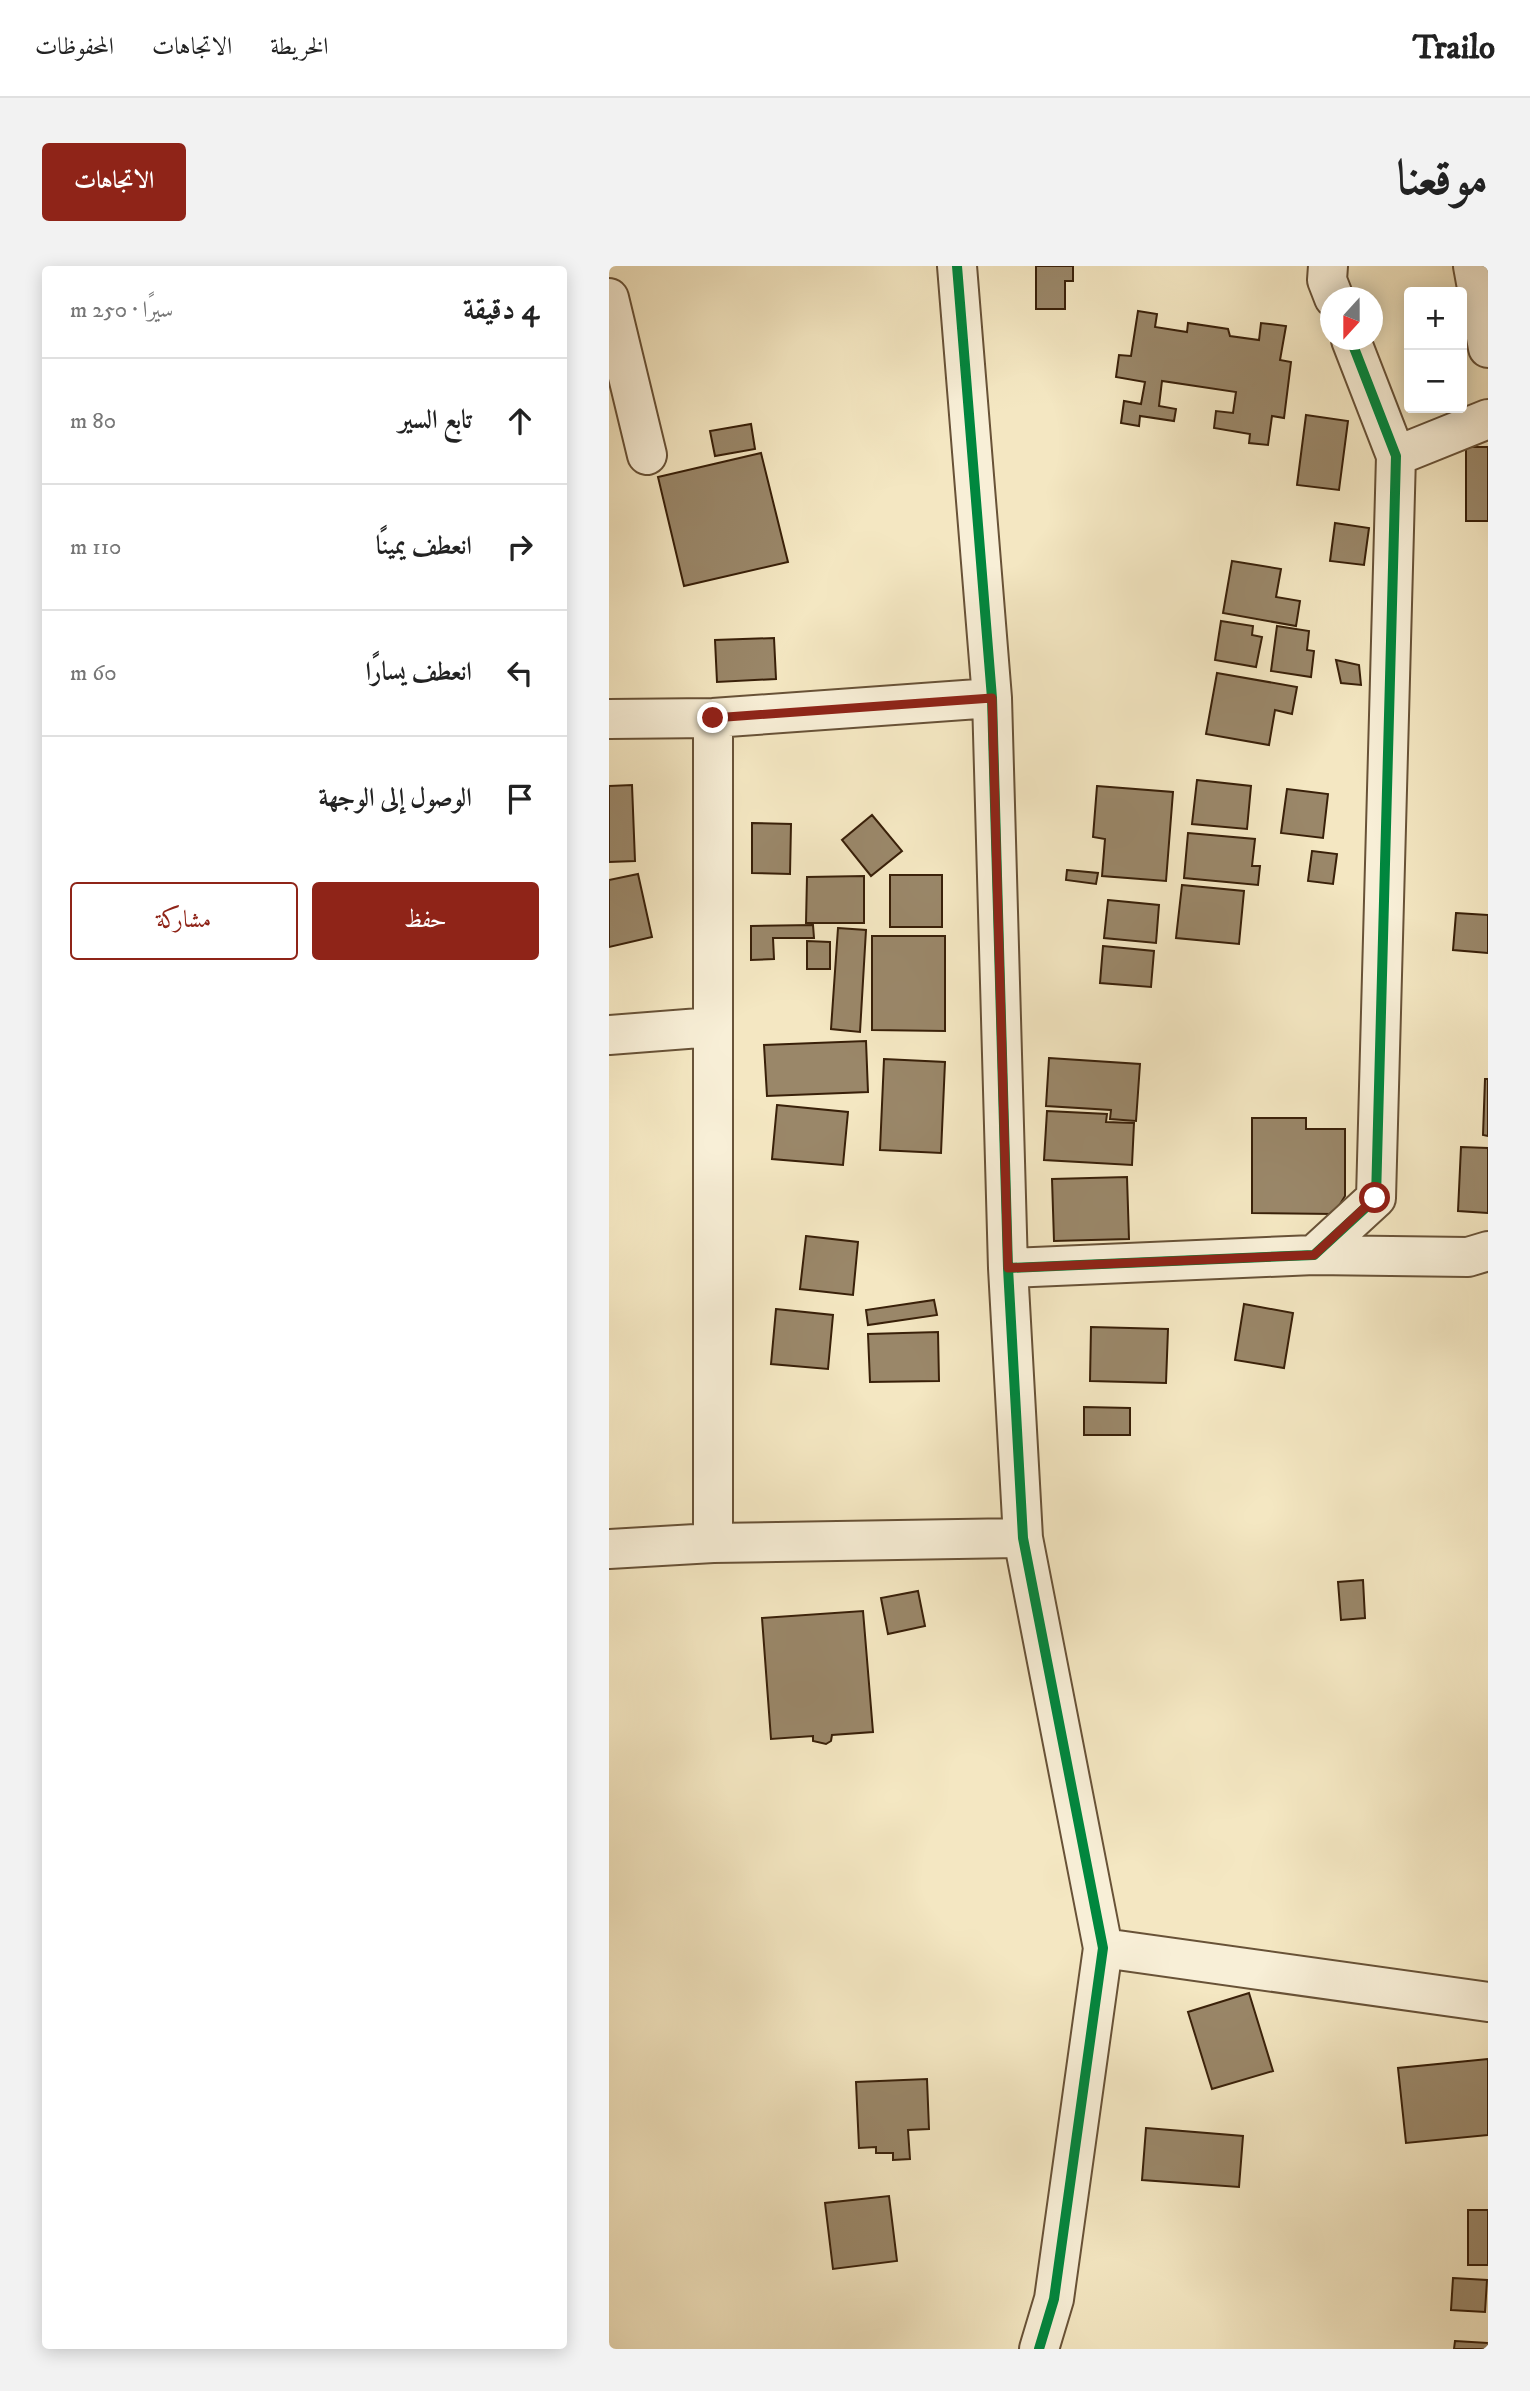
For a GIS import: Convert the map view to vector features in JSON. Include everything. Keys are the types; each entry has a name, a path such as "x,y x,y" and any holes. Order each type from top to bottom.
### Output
{"street":[{"path":"957,266 992,698 1008,1268 1023,1538 1103,1948 1054,2299 1039,2349"},
{"path":"1328,266 1327,280 1330,287"},
{"path":"1473,266 1488,348"},
{"path":"609,298 646,455"},
{"path":"1314,1255 1375,1198 1396,456 1354,350"},
{"path":"1396,456 1488,419"},
{"path":"609,719 713,718 992,698"},
{"path":"713,718 713,1543"},
{"path":"609,1035 713,1027"},
{"path":"1008,1268 1314,1255 1468,1256 1488,1251"},
{"path":"609,1549 713,1543 1023,1538"},
{"path":"1103,1948 1488,2002"}],"building":[{"path":"1036,266 1073,266 1073,281 1065,281 1065,309 1036,309"},
{"path":"1138,311 1157,314 1155,327 1187,332 1188,323 1228,329 1230,336 1259,340 1261,323 1286,326 1280,360 1291,362 1284,418 1272,416 1268,445 1249,443 1250,434 1214,428 1216,411 1233,413 1236,392 1162,381 1159,406 1176,409 1174,421 1140,416 1139,426 1121,423 1124,401 1141,404 1145,382 1116,377 1119,355 1131,356"},
{"path":"1306,415 1348,421 1339,490 1297,485"},
{"path":"751,424 755,449 715,456 710,431"},
{"path":"1466,447 1488,447 1488,521 1466,521"},
{"path":"761,453 788,562 684,586 658,477"},
{"path":"1335,523 1369,528 1364,565 1330,561"},
{"path":"1232,561 1281,569 1276,597 1300,601 1296,626 1223,613"},
{"path":"1221,621 1253,626 1252,635 1262,637 1256,667 1215,660"},
{"path":"1277,626 1309,631 1307,650 1314,651 1311,677 1271,671"},
{"path":"774,638 776,679 717,682 715,640"},
{"path":"1336,660 1359,665 1361,685 1341,683"},
{"path":"1217,673 1297,687 1292,714 1275,710 1269,745 1206,734"},
{"path":"1197,780 1251,786 1247,829 1192,824"},
{"path":"632,785 635,861 609,862 609,786"},
{"path":"1097,786 1173,792 1166,881 1102,876 1105,839 1093,837"},
{"path":"1287,789 1328,794 1323,838 1281,833"},
{"path":"872,815 902,851 871,876 842,840"},
{"path":"752,823 791,824 790,874 752,873"},
{"path":"1188,833 1255,839 1252,866 1260,866 1258,885 1184,878"},
{"path":"1312,851 1337,854 1333,884 1308,881"},
{"path":"1067,870 1098,873 1096,884 1066,880"},
{"path":"638,874 652,937 609,947 609,880"},
{"path":"890,875 942,875 942,927 890,927"},
{"path":"864,876 864,923 806,923 807,877"},
{"path":"1182,885 1244,891 1239,944 1176,938"},
{"path":"1108,900 1159,905 1156,943 1104,938"},
{"path":"1456,913 1488,915 1488,953 1453,950"},
{"path":"813,925 814,938 773,938 774,959 751,960 751,926"},
{"path":"838,928 866,930 860,1032 831,1029"},
{"path":"872,936 945,936 945,1031 872,1030"},
{"path":"807,941 830,942 830,969 807,969"},
{"path":"1103,946 1154,951 1151,987 1100,983"},
{"path":"866,1041 868,1092 767,1096 764,1045"},
{"path":"1049,1058 1140,1064 1136,1121 1110,1119 1111,1110 1046,1106"},
{"path":"884,1059 945,1062 941,1153 880,1150"},
{"path":"1485,1079 1488,1079 1488,1136 1483,1135"},
{"path":"777,1105 848,1112 843,1165 772,1159"},
{"path":"1047,1111 1107,1114 1106,1122 1134,1123 1132,1165 1044,1160"},
{"path":"1252,1118 1306,1118 1306,1129 1345,1129 1345,1196 1334,1214 1252,1213"},
{"path":"1461,1147 1488,1148 1488,1213 1458,1211"},
{"path":"1127,1177 1129,1239 1054,1241 1052,1179"},
{"path":"806,1236 858,1242 853,1295 800,1289"},
{"path":"934,1300 937,1315 868,1325 866,1310"},
{"path":"1244,1304 1293,1313 1284,1368 1235,1360"},
{"path":"776,1309 833,1315 828,1369 771,1364"},
{"path":"1091,1327 1168,1329 1166,1383 1090,1381"},
{"path":"938,1332 939,1381 870,1382 868,1334"},
{"path":"1084,1407 1130,1408 1130,1435 1084,1435"},
{"path":"1363,1580 1365,1618 1341,1620 1338,1582"},
{"path":"918,1591 925,1626 888,1634 881,1598"},
{"path":"863,1611 873,1732 832,1735 831,1741 826,1744 813,1741 813,1736 771,1739 762,1618"},
{"path":"1249,1993 1273,2071 1212,2089 1188,2012"},
{"path":"1488,2059 1488,2135 1406,2143 1398,2068"},
{"path":"927,2079 929,2129 908,2130 910,2159 893,2160 893,2153 876,2153 876,2147 859,2148 856,2082"},
{"path":"1146,2128 1243,2136 1239,2187 1142,2180"},
{"path":"889,2196 897,2261 833,2269 825,2203"},
{"path":"1468,2210 1488,2210 1488,2265 1468,2265"},
{"path":"1453,2278 1487,2280 1485,2312 1451,2310"},
{"path":"1455,2341 1488,2343 1488,2349 1454,2349"}],"cycle path":[{"path":"957,266 992,698 1008,1268 1023,1538 1103,1948 1054,2299 1039,2349"},
{"path":"1008,1268 1314,1255 1376,1198 1396,456 1355,350"}],"route":[{"path":"713,718 992,698 1008,1268 1314,1255 1375,1198"}]}
